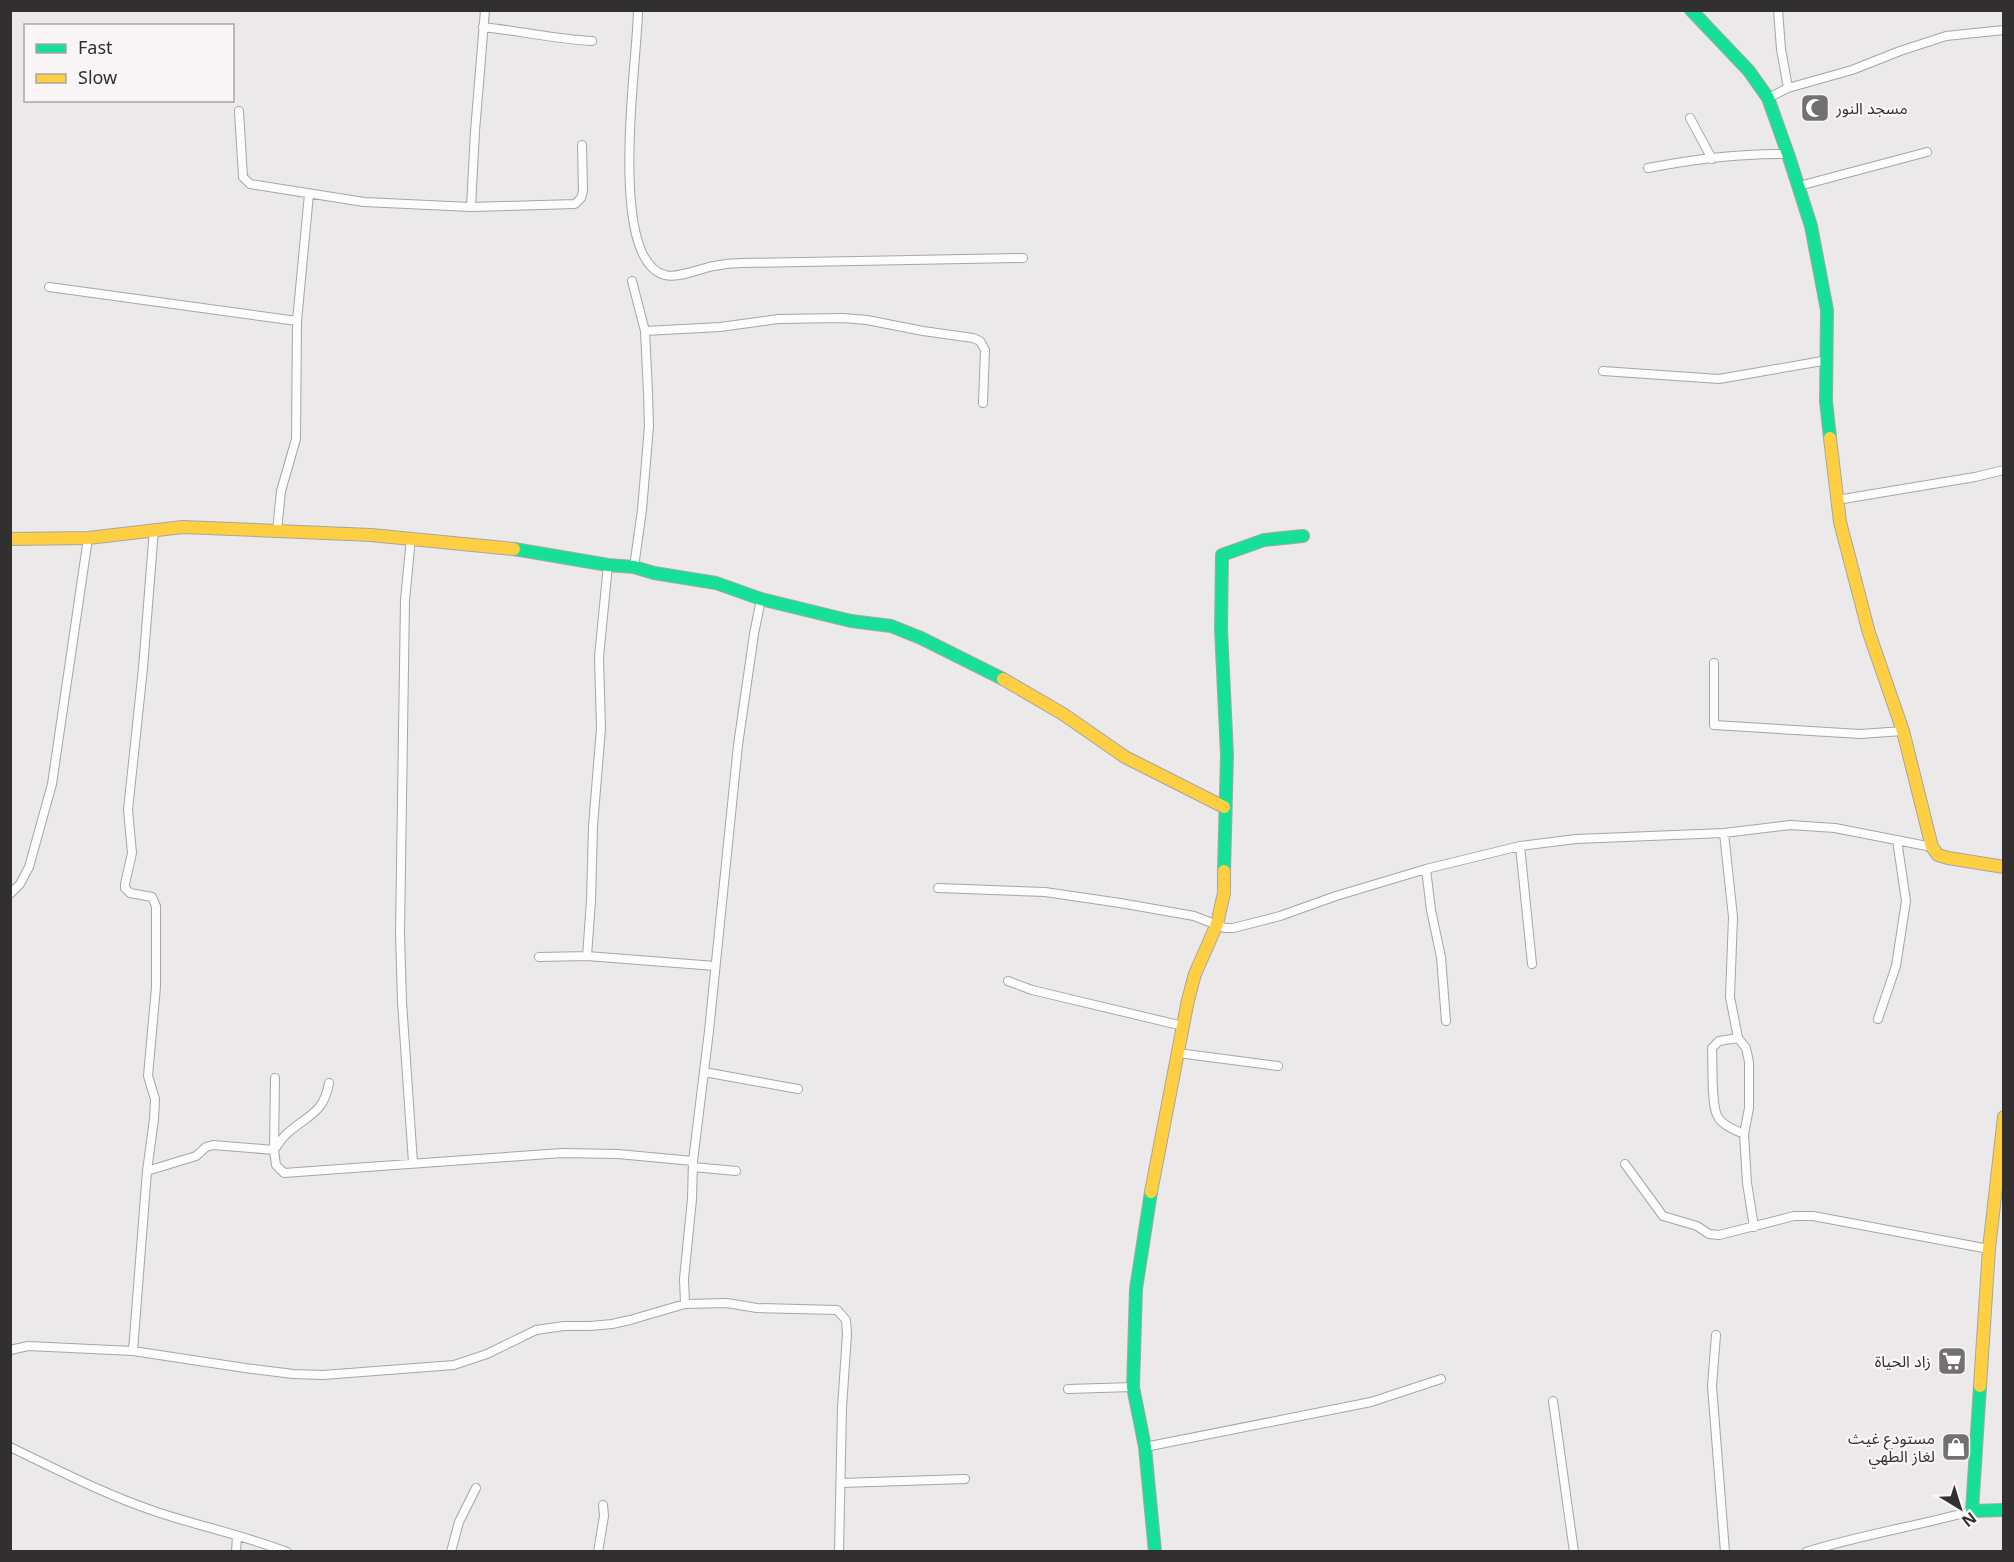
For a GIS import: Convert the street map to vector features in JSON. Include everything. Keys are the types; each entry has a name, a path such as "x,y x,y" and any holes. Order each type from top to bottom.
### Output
{"street":[{"path":"471,207 485,10"},
{"path":"638,10 630,122 630,206 637,238 653,269 667,276 727,264 1023,258"},
{"path":"1691,10 1749,71 1768,98 1811,226 1827,310 1826,400 1840,522 1869,633 1903,731 1932,847 1938,855 1948,858 2004,867"},
{"path":"1778,10 1781,49 1788,88"},
{"path":"483,27 517,30 559,39 592,41"},
{"path":"1768,98 1788,88 1852,70 1946,36 2004,30"},
{"path":"239,111 243,177 246,182 364,202 471,207 575,204 581,198 583,191 582,145"},
{"path":"1690,117 1712,159"},
{"path":"1799,186 1927,152"},
{"path":"1648,168 1754,154 1788,154"},
{"path":"277,531 282,491 296,439 297,321 309,194"},
{"path":"632,281 645,331 649,426 642,510 634,567"},
{"path":"49,287 297,321"},
{"path":"645,331 734,326 778,319 850,318 973,338 980,341 985,350 983,404"},
{"path":"1603,371 1719,379 1828,360"},
{"path":"1837,500 2004,470"},
{"path":"10,539 88,538 183,527 411,538 505,547 608,565 634,567 654,573 716,583 762,599 850,621 891,626 921,638 993,673 1063,714 1125,757 1224,807"},
{"path":"133,1351 155,1099 148,1076 156,987 156,906 152,897 130,893 125,888 125,884 132,853 128,810 143,668 154,529"},
{"path":"1155,1551 1145,1446 1133,1387 1136,1289 1154,1173 1188,1000 1195,974 1217,924 1224,893 1224,807 1227,755 1221,629 1222,555 1264,540 1304,537"},
{"path":"10,894 20,884 28,867 52,784 88,538"},
{"path":"411,538 405,600 400,933 402,1002 413,1163"},
{"path":"587,956 593,826 601,728 599,657 608,565"},
{"path":"685,1304 684,1279 693,1164 738,745 754,634 762,599"},
{"path":"1714,663 1714,725 1860,734 1903,731"},
{"path":"938,888 1045,892 1194,916 1233,928 1280,916 1336,896 1426,869 1520,846 1576,839 1724,833 1790,825 1835,828 1932,847"},
{"path":"1724,833 1733,917 1730,997 1738,1038 1746,1048 1750,1079 1749,1108 1744,1134 1747,1183 1754,1227"},
{"path":"1878,1019 1896,966 1906,901 1897,840"},
{"path":"1520,846 1532,964"},
{"path":"1426,869 1431,910 1441,957 1446,1022"},
{"path":"539,957 587,956 716,966"},
{"path":"1008,981 1032,990 1183,1026"},
{"path":"1738,1038 1719,1041 1712,1048 1715,1101 1717,1115 1722,1122 1744,1134"},
{"path":"1178,1053 1278,1066"},
{"path":"704,1072 798,1089"},
{"path":"275,1078 274,1150 276,1165 284,1173 562,1153 618,1154 736,1170"},
{"path":"274,1150 289,1131 317,1112 324,1101 328,1083"},
{"path":"1972,1511 1989,1249 2003,1124"},
{"path":"147,1171 195,1156 206,1147 213,1145 274,1150"},
{"path":"1624,1164 1663,1216 1697,1226 1709,1234 1719,1235 1794,1216 1813,1216 1989,1249"},
{"path":"10,1350 28,1346 133,1351 245,1368 311,1375 425,1369 454,1365 487,1354 537,1330 564,1326 612,1324 685,1304 727,1303 757,1308 837,1310 846,1320 847,1334 842,1408 839,1551"},
{"path":"1716,1335 1712,1386 1725,1551"},
{"path":"1145,1446 1371,1402 1441,1379"},
{"path":"1068,1389 1133,1387"},
{"path":"1553,1401 1574,1551"},
{"path":"10,1447 111,1496 165,1515 287,1551"},
{"path":"840,1483 965,1479"},
{"path":"451,1551 459,1522 476,1488"},
{"path":"598,1551 604,1516 603,1505"},
{"path":"1806,1551 1843,1540 1934,1522 1972,1511 2004,1510"},
{"path":"236,1551 237,1536"},
{"path":"1842,1551 1843,1540"}],"traffic: fast":[{"path":"1691,10 1749,71 1768,98 1788,154 1811,226 1827,310 1826,401 1830,438"},
{"path":"1224,871 1227,755 1221,629 1222,555 1264,540 1303,536"},
{"path":"514,549 608,565 634,567 654,573 716,583 761,599 851,621 891,626 921,638 1003,679"},
{"path":"1151,1192 1136,1289 1133,1387 1145,1447 1155,1552"},
{"path":"1980,1386 1972,1511 2004,1510"}],"traffic: slow":[{"path":"1830,438 1840,522 1869,633 1903,731 1932,847 1938,855 1948,858 2004,867"},
{"path":"10,539 88,538 183,527 371,535 514,549"},
{"path":"1003,679 1063,714 1125,757 1224,807"},
{"path":"1151,1192 1188,1000 1195,974 1217,924 1224,893 1224,871"},
{"path":"1980,1386 1989,1249 2004,1117"}],"place":[{"name":"مسجد النور","path":"1815,108"},
{"name":"زاد الحياة","path":"1952,1361"},
{"name":"مستودع غيث لغاز الطهي","path":"1956,1447"}]}
